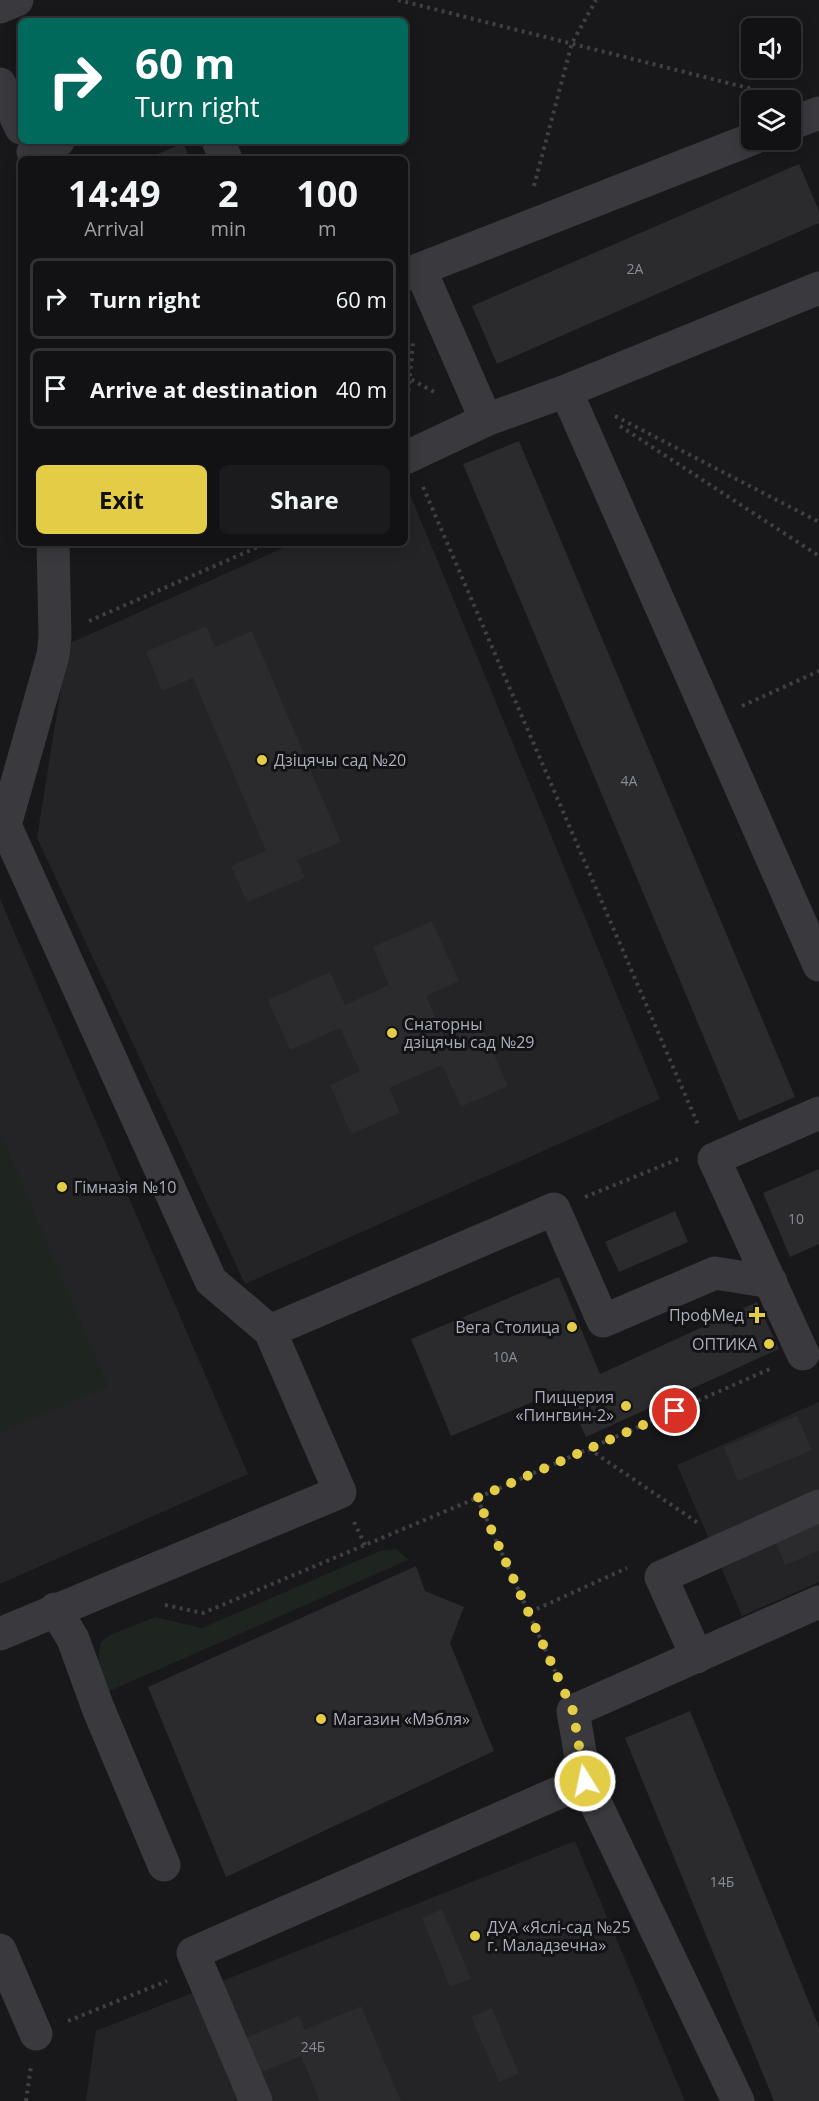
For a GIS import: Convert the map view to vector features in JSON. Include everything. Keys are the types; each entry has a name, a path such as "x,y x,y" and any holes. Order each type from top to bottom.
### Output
{"lane":[{"path":"0,7 17,0"},
{"path":"0,84 18,115"},
{"path":"801,120 819,113"},
{"path":"486,420 412,272 741,143"},
{"path":"412,467 486,420 567,391 819,288"},
{"path":"567,391 819,965"},
{"path":"0,1634 55,1609 340,1492 270,1332 211,1281 5,825 53,655 55,637 52,546"},
{"path":"803,1354 711,1153 819,1113"},
{"path":"270,1332 554,1209 603,1320 715,1273 771,1282"},
{"path":"697,1657 661,1577 819,1506"},
{"path":"738,2101 585,1781 573,1711 819,1602"},
{"path":"55,1609 73,1639 98,1708 164,1865"},
{"path":"256,2101 193,1953 585,1781"},
{"path":"0,1950 36,2034"}],"path":[{"path":"398,0 758,90"},
{"path":"523,229 572,43 596,0"},
{"path":"408,397 414,335"},
{"path":"567,391 819,522"},
{"path":"567,391 819,556"},
{"path":"412,467 711,1153 554,1209"},
{"path":"55,637 260,546"},
{"path":"711,720 819,670"},
{"path":"156,1603 203,1613 477,1498 803,1354"},
{"path":"590,1449 700,1524"},
{"path":"477,1498 573,1711"},
{"path":"36,2034 199,1968"}],"shaded area":[{"path":"408,492 660,1099 245,1284 37,838 68,644 287,546 408,546"},
{"name":"Гімназія №10","path":"0,899 248,1474 0,1584"},
{"path":"0,1132 108,1386 0,1433"},
{"path":"819,1402 819,1582 742,1616 677,1465"},
{"path":"397,1549 408,1560 107,1692 98,1659 101,1642 110,1635 155,1617 202,1628 380,1551"},
{"name":"ДУА «Яслі-сад №25 г. Маладзечна»","path":"575,1841 685,2101 86,2101 96,2031"}],"building":[{"path":"183,144 189,156 153,156"},
{"path":"799,164 819,211 819,223 497,364 472,306"},
{"path":"519,441 795,1097 739,1121 463,464"},
{"path":"206,626 215,647 252,631 341,842 297,860 305,878 247,902 231,866 266,851 193,678 162,691 146,652"},
{"name":"Снаторны дзіцячы сад №29","path":"432,921 459,981 426,996 445,1039 480,1023 508,1086 461,1107 442,1065 389,1088 400,1113 351,1134 330,1085 360,1071 340,1028 290,1050 268,1000 330,972 345,1005 389,985 373,947"},
{"path":"819,1169 819,1244 790,1257 763,1193"},
{"path":"675,1211 688,1242 619,1272 605,1242"},
{"path":"559,1277 600,1374 757,1302 779,1349 586,1437 564,1389 451,1436 411,1339"},
{"path":"797,1416 812,1450 738,1481 724,1447"},
{"path":"819,1523 819,1551 785,1565 775,1541"},
{"name":"Магазин «Мэбля»","path":"416,1566 425,1591 464,1607 450,1643 494,1751 226,1877 148,1687"},
{"path":"690,1711 819,2027 819,2101 774,2101 625,1738"},
{"path":"442,1909 471,1979 450,1987 422,1918"},
{"path":"361,2006 401,2101 320,2101 301,2056 259,2073 245,2038 299,2016 305,2030"},
{"path":"492,2008 519,2074 499,2082 471,2017"}],"place":[{"name":"Дзіцячы сад №20","path":"262,760"},
{"name":"Снаторны дзіцячы сад №29","path":"392,1033"},
{"name":"Гімназія №10","path":"62,1187"},
{"name":"ПрофМед","path":"757,1315"},
{"name":"Вега Столица","path":"572,1327"},
{"name":"ОПТИКА","path":"769,1344"},
{"name":"Пиццерия «Пингвин-2»","path":"626,1406"},
{"name":"Магазин «Мэбля»","path":"321,1719"},
{"name":"ДУА «Яслі-сад №25 г. Маладзечна»","path":"475,1936"}],"route":[{"path":"585,1781 573,1711 477,1498 675,1411"}]}
